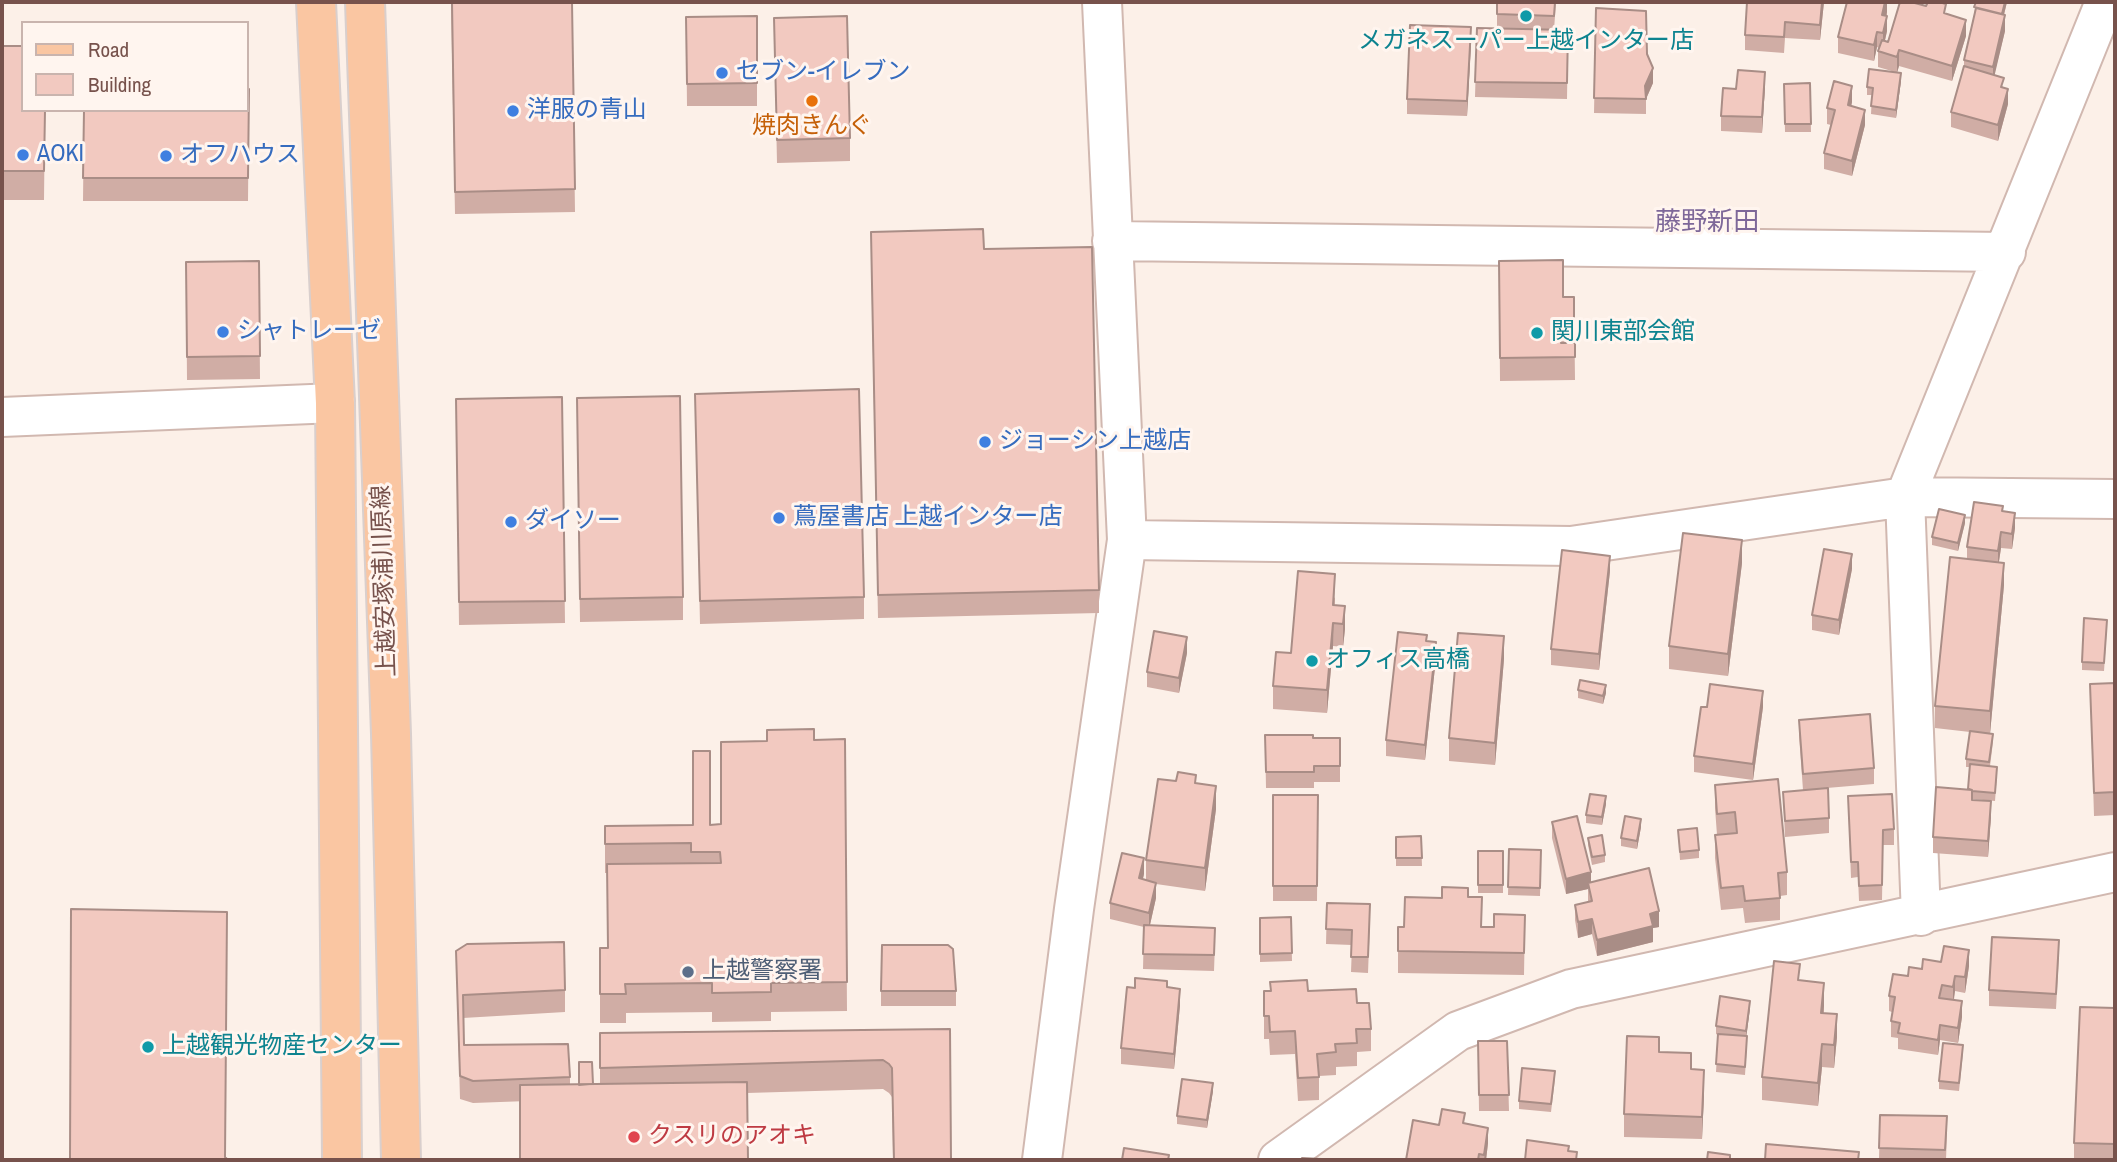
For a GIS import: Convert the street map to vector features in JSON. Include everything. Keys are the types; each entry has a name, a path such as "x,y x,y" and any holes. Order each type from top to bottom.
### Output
{"main road":[{"name":"上越安塚浦川原線","path":"316,2 335,402 342,1160"},
{"name":"上越安塚浦川原線","path":"365,2 391,734 401,1160"}],"street":[{"path":"1042,1160 1074,909 1127,540 1102,2"},
{"path":"1921,916 1905,497 2105,2"},
{"path":"1112,241 2006,252"},
{"path":"2,417 335,402"},
{"path":"1127,540 1571,546 1905,497 2115,499"},
{"path":"1278,1160 1458,1031 1571,989 1921,916 2115,872"}],"building":[{"name":"洋服の青山","path":"452,2 572,2 575,189 455,192"},
{"path":"1497,2 1555,2 1554,16 1497,14"},
{"path":"1747,2 1822,2 1820,25 1785,22 1784,37 1745,35"},
{"path":"1847,2 1885,2 1882,15 1887,16 1883,33 1877,32 1874,45 1838,37"},
{"path":"1900,2 1926,6 1928,2 1939,2 1946,4 1944,13 1966,20 1952,66 1899,50 1897,57 1878,51 1882,40 1888,42"},
{"path":"1976,2 2005,2 2002,14 1974,7"},
{"path":"1596,8 1646,11 1647,54 1653,68 1645,86 1646,99 1594,98"},
{"path":"1976,8 2005,15 1993,67 1964,60"},
{"name":"セブン-イレブン","path":"757,16 757,83 687,84 686,17"},
{"name":"焼肉きんぐ","path":"847,16 850,138 777,140 774,18"},
{"path":"1410,25 1471,27 1467,101 1407,99"},
{"path":"1477,28 1568,30 1567,83 1475,82"},
{"name":"AOKI","path":"2,46 21,46 21,112 45,112 44,171 2,171"},
{"path":"1964,66 2004,78 2001,87 2008,89 1998,125 1951,112"},
{"path":"1869,69 1901,73 1896,110 1871,106 1873,88 1867,87"},
{"path":"1738,70 1765,72 1762,117 1721,116 1723,88 1736,89"},
{"path":"1834,81 1852,86 1848,105 1865,110 1852,161 1824,153 1835,110 1827,108"},
{"path":"1810,83 1811,124 1785,124 1784,84"},
{"name":"オフハウス","path":"249,89 248,178 83,178 84,112 248,112"},
{"name":"ジョーシン上越店","path":"983,229 984,249 1092,247 1099,590 878,595 871,232"},
{"name":"関川東部会館","path":"1563,260 1563,297 1574,297 1574,323 1561,324 1561,343 1575,343 1575,357 1500,358 1499,261"},
{"name":"シャトレーゼ","path":"259,261 260,356 187,357 186,262"},
{"name":"蔦屋書店 上越インター店","path":"859,389 864,597 700,601 695,394"},
{"path":"680,396 683,597 580,599 577,398"},
{"name":"ダイソー","path":"562,397 565,601 459,602 456,399"},
{"path":"1974,502 2003,506 2002,511 2015,513 2012,534 2001,532 1998,551 1967,547"},
{"path":"1939,509 1965,515 1958,543 1932,537"},
{"path":"1683,533 1742,540 1728,654 1669,646"},
{"path":"1824,549 1852,554 1839,620 1812,615"},
{"path":"1562,550 1610,556 1599,654 1551,649"},
{"path":"1950,557 2004,563 1990,711 1935,706"},
{"name":"オフィス高橋","path":"1298,571 1335,574 1333,605 1345,606 1343,624 1333,623 1327,690 1273,686 1276,652 1291,653"},
{"path":"2084,618 2107,620 2104,663 2082,662"},
{"path":"1154,631 1187,637 1179,678 1147,672"},
{"path":"1398,632 1427,635 1426,641 1436,642 1425,745 1386,740"},
{"path":"1458,633 1504,636 1495,743 1449,738"},
{"path":"1580,680 1606,685 1603,696 1578,690"},
{"path":"2115,683 2115,792 2094,793 2090,684"},
{"path":"1710,684 1763,691 1753,764 1694,756 1701,707 1707,707"},
{"path":"1870,714 1874,768 1803,774 1799,720"},
{"path":"814,729 814,740 845,739 847,982 771,983 771,992 712,993 712,983 625,984 626,994 600,994 600,948 608,948 607,864 721,863 720,852 691,852 691,843 605,844 605,826 693,825 693,751 710,751 710,825 721,824 721,742 767,741 767,730"},
{"path":"1970,731 1993,734 1989,762 1966,759"},
{"path":"1265,735 1340,738 1340,766 1314,766 1314,772 1266,772"},
{"path":"1970,764 1997,767 1995,793 1968,789"},
{"path":"1178,772 1196,775 1195,783 1216,786 1205,868 1146,860 1158,779 1176,781"},
{"path":"1778,779 1787,872 1778,873 1780,898 1745,901 1743,886 1721,888 1715,835 1737,833 1735,812 1717,814 1715,785"},
{"path":"1936,787 1972,790 1972,800 1991,801 1988,841 1933,837"},
{"path":"1828,788 1829,818 1785,821 1783,792"},
{"path":"1590,794 1606,796 1602,817 1586,815"},
{"path":"1892,794 1894,829 1883,830 1882,885 1859,886 1858,862 1851,862 1848,796"},
{"path":"1273,795 1318,795 1317,886 1273,886"},
{"path":"1577,816 1591,872 1566,879 1552,822"},
{"path":"1625,816 1641,819 1637,841 1621,838"},
{"path":"1697,828 1699,850 1680,852 1678,830"},
{"path":"1602,835 1605,855 1592,857 1588,838"},
{"path":"1421,836 1422,858 1396,858 1396,837"},
{"path":"1509,849 1541,850 1540,888 1508,887"},
{"path":"1478,851 1503,851 1503,885 1478,885"},
{"path":"1122,853 1144,858 1139,878 1156,883 1149,913 1110,903"},
{"path":"1649,868 1659,911 1650,914 1653,926 1597,940 1592,919 1578,922 1575,905 1592,901 1588,883"},
{"path":"1442,887 1468,888 1468,897 1482,897 1481,927 1494,927 1494,914 1525,915 1524,953 1398,951 1398,927 1404,927 1405,897 1442,898"},
{"path":"1327,903 1370,904 1368,957 1351,957 1352,930 1326,929"},
{"name":"上越観光物産センター","path":"71,909 227,912 225,1157 228,1160 70,1160"},
{"path":"1291,917 1292,953 1260,954 1260,918"},
{"path":"1144,925 1215,928 1214,955 1143,954"},
{"path":"1992,937 2059,940 2056,994 1989,990"},
{"path":"564,942 565,990 463,995 464,1045 568,1044 570,1077 473,1081 460,1076 456,951 467,944"},
{"path":"882,945 948,945 953,949 956,991 881,991"},
{"path":"1944,946 1969,950 1965,977 1955,976 1953,987 1942,985 1939,998 1962,1001 1958,1028 1940,1025 1938,1040 1898,1033 1900,1023 1891,1021 1895,997 1889,996 1893,974 1908,976 1909,967 1922,969 1923,959 1941,962"},
{"path":"1774,961 1800,964 1798,980 1824,983 1821,1013 1837,1014 1834,1045 1822,1044 1818,1083 1762,1077"},
{"path":"1135,978 1167,981 1167,987 1180,989 1174,1054 1121,1048 1127,987 1135,988"},
{"path":"1307,980 1308,991 1356,989 1357,1003 1369,1003 1371,1029 1356,1029 1357,1043 1335,1044 1336,1052 1317,1054 1319,1077 1298,1078 1295,1031 1270,1032 1269,1016 1264,1016 1264,991 1271,991 1270,982"},
{"path":"1720,996 1750,1001 1746,1031 1716,1026"},
{"path":"2080,1007 2115,1008 2115,1144 2074,1143"},
{"path":"950,1029 951,1160 894,1160 892,1068 883,1060 600,1068 600,1033"},
{"path":"1718,1034 1747,1036 1745,1067 1716,1064"},
{"path":"1627,1036 1659,1037 1659,1052 1691,1053 1691,1069 1704,1070 1702,1117 1624,1114"},
{"path":"1478,1041 1507,1041 1509,1095 1479,1095"},
{"path":"1943,1043 1963,1045 1959,1083 1939,1081"},
{"path":"579,1062 592,1062 593,1084 579,1085"},
{"path":"1522,1068 1555,1071 1551,1104 1519,1101"},
{"path":"1182,1079 1213,1083 1207,1120 1177,1116"},
{"name":"クスリのアオキ","path":"747,1082 748,1160 520,1160 520,1085"},
{"path":"1442,1109 1465,1113 1463,1123 1488,1128 1484,1155 1479,1154 1478,1160 1406,1160 1413,1120 1439,1125"},
{"path":"1880,1115 1947,1116 1945,1150 1879,1148"},
{"path":"1527,1140 1569,1146 1568,1151 1577,1152 1576,1160 1525,1160"},
{"path":"1766,1144 1859,1152 1858,1160 1765,1160"},
{"path":"1124,1148 1169,1155 1168,1160 1122,1160"},
{"path":"1708,1152 1730,1155 1730,1160 1707,1160"}],"place":[{"name":"メガネスーパー上越インター店","path":"1526,16"},
{"name":"セブン-イレブン","path":"722,73"},
{"name":"焼肉きんぐ","path":"812,101"},
{"name":"洋服の青山","path":"513,111"},
{"name":"AOKI","path":"23,155"},
{"name":"オフハウス","path":"166,156"},
{"name":"シャトレーゼ","path":"223,332"},
{"name":"関川東部会館","path":"1537,333"},
{"name":"ジョーシン上越店","path":"985,442"},
{"name":"蔦屋書店 上越インター店","path":"779,518"},
{"name":"ダイソー","path":"511,522"},
{"name":"オフィス高橋","path":"1312,661"},
{"name":"上越警察署","path":"688,972"},
{"name":"上越観光物産センター","path":"148,1047"},
{"name":"クスリのアオキ","path":"634,1137"}],"district":[{"name":"藤野新田","path":"1707,223"}]}
